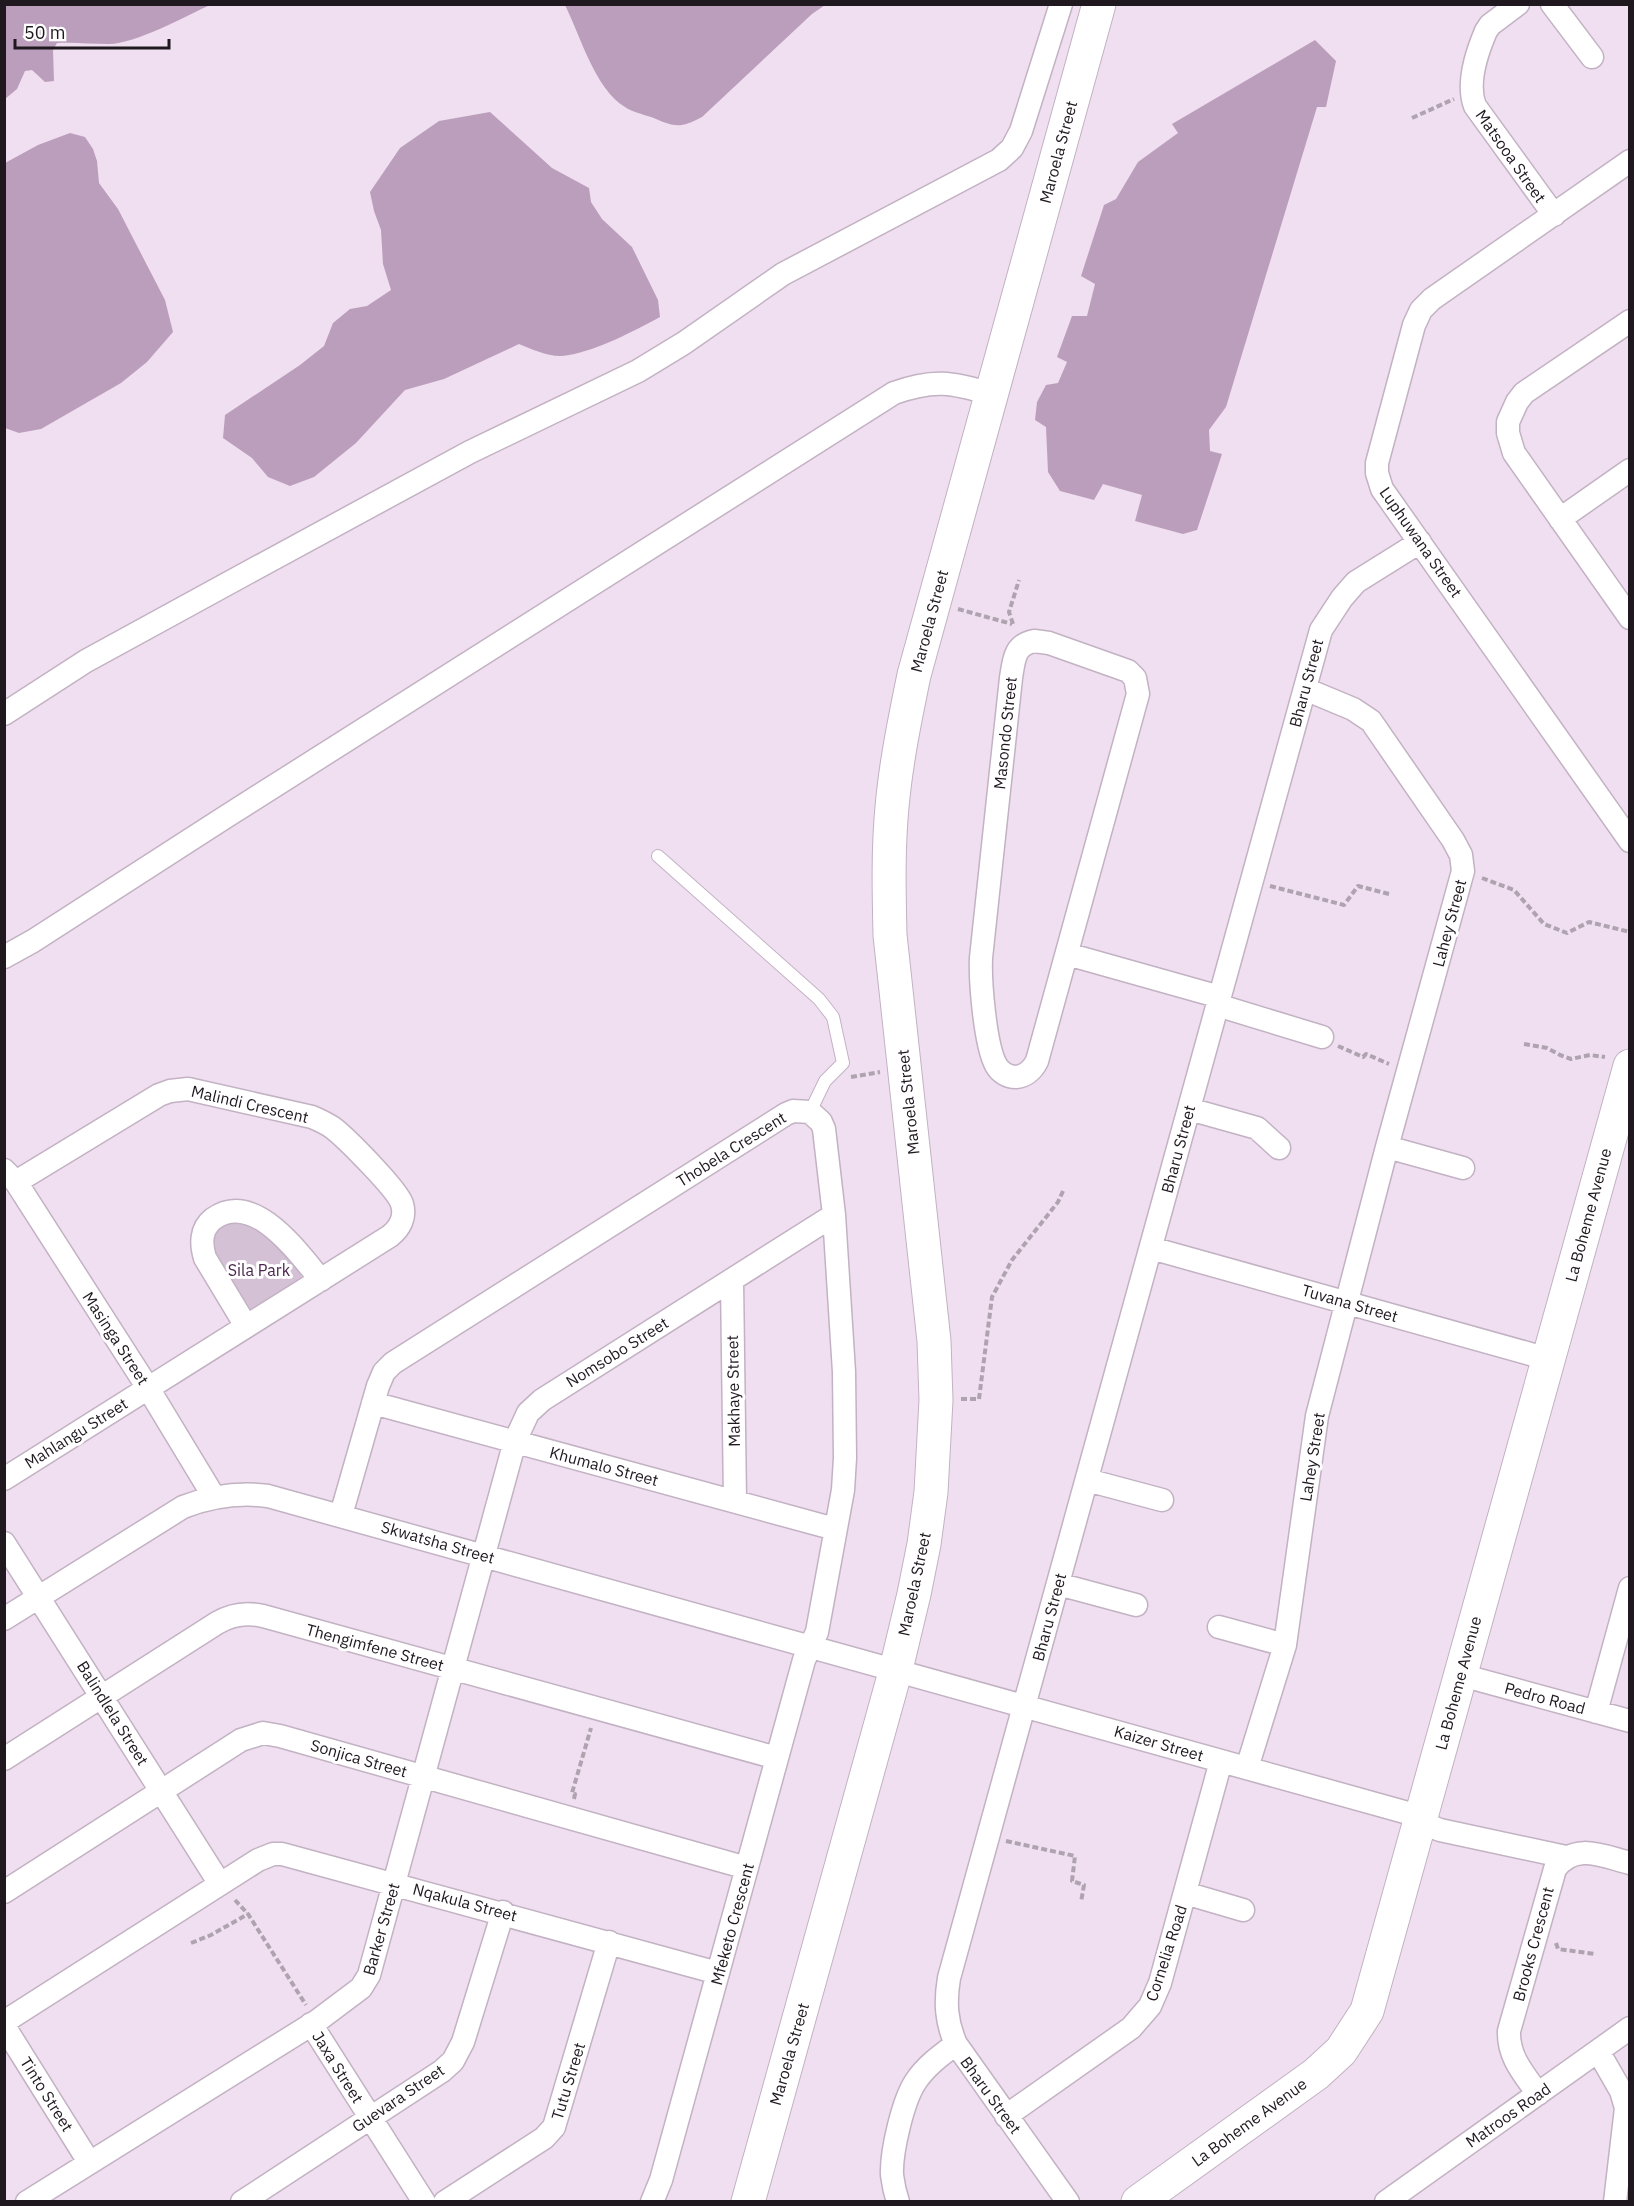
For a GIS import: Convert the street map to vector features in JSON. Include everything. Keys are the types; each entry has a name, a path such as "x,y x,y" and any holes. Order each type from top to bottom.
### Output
{"street":[{"path":"4,714 86,661 470,452 638,371 684,343 783,274 999,160 1012,148 1021,131 1061,4"},
{"name":"Maroela Street","path":"748,2202 896,1669 924,1544 932,1481 936,1400 934,1341 890,935 888,880 892,807 902,732 914,675 1099,4"},
{"path":"1471,86 1486,31 1490,25 1518,4"},
{"path":"1552,4 1592,57"},
{"name":"Matsooa Street","path":"1471,86 1476,106 1554,215"},
{"name":"Luphuwana Street","path":"1629,161 1432,299 1420,310 1416,317 1379,453 1377,473 1382,489 1629,841"},
{"path":"1629,321 1524,393 1511,411 1508,433 1514,453 1629,616"},
{"path":"4,957 33,941 894,393 910,387 939,383 960,384 991,394"},
{"path":"1560,519 1629,470"},
{"name":"Bharu Street","path":"1068,2202 956,2044 948,2022 946,1994 1321,630 1342,598 1356,582 1420,542"},
{"name":"Masondo Street","path":"1018,634 1115,665 1128,671 1135,678 1138,688 1066,954 1037,1061 1030,1071 1023,1075 1018,1077 1006,1075 996,1066 991,1051 981,972 1011,678 1018,650 1018,634"},
{"name":"Lahey Street","path":"1247,1768 1285,1645 1317,1416 1463,871 1461,855 1453,840 1371,721 1353,709 1305,689"},
{"path":"1066,954 1219,1001 1322,1037"},
{"name":"La Boheme Avenue","path":"1138,2202 1316,2074 1341,2051 1363,2018 1372,1996 1548,1359 1620,1062"},
{"name":"Malindi Crescent","path":"10,1176 159,1095 170,1091 196,1090 312,1117 333,1128 399,1196 404,1212 403,1220 396,1232 148,1388"},
{"path":"1189,1108 1257,1128 1280,1148"},
{"name":"Thobela Crescent","path":"341,1515 380,1379 393,1363 786,1114 794,1111 810,1112 821,1122 824,1129 834,1215 845,1414 843,1490 817,1632 811,1646"},
{"path":"1387,1148 1463,1168"},
{"name":"Masinga Street","path":"10,1176 148,1388 214,1497"},
{"path":"246,1326 205,1258 202,1249 202,1239 211,1221 228,1213 238,1212 257,1217 276,1229 321,1280"},
{"name":"Nomsobo Street","path":"484,1555 514,1442 528,1413 535,1405 834,1215"},
{"name":"Tuvana Street","path":"1151,1248 1548,1359"},
{"name":"Makhaye Street","path":"732,1280 735,1502"},
{"name":"Mahlangu Street","path":"4,1479 148,1388"},
{"name":"Khumalo Street","path":"373,1403 836,1529"},
{"path":"1087,1480 1162,1500"},
{"name":"Skwatsha Street","path":"4,1619 169,1514 214,1497 241,1494 268,1496 341,1515 896,1669"},
{"name":"Balindlela Street","path":"4,1543 220,1884"},
{"name":"Barker Street","path":"27,2202 314,2023 361,1988 365,1982 394,1884 484,1555"},
{"path":"1058,1584 1136,1605"},
{"path":"1596,1712 1629,1588"},
{"name":"Thengimfene Street","path":"4,1759 225,1618 243,1613 263,1616 777,1758"},
{"path":"1219,1627 1285,1645"},
{"name":"Mfeketo Crescent","path":"652,2202 661,2180 804,1660 811,1646"},
{"name":"Kaizer Street","path":"896,1669 1408,1813 1420,1822 1440,1830 1566,1857"},
{"name":"Pedro Road","path":"1461,1675 1629,1721"},
{"name":"Sonjica Street","path":"4,1892 241,1740 263,1733 747,1868"},
{"name":"Cornelia Road","path":"1006,2116 1131,2028 1150,2006 1160,1983 1221,1761"},
{"path":"1566,1857 1589,1852 1629,1863"},
{"name":"Nqakula Street","path":"4,2024 220,1884 258,1860 273,1854 282,1854 503,1912 718,1972"},
{"name":"Brooks Crescent","path":"1538,2094 1513,2057 1509,2031 1555,1869 1566,1857"},
{"path":"1185,1893 1243,1910"},
{"name":"Guevara Street","path":"242,2202 442,2071 457,2054 463,2042 503,1912"},
{"name":"Tutu Street","path":"445,2202 544,2138 554,2127 609,1942"},
{"name":"Jaxa Street","path":"314,2023 424,2202"},
{"name":"Tinto Street","path":"4,2024 89,2162"},
{"name":"Matroos Road","path":"1386,2202 1629,2028"},
{"path":"898,2202 892,2175 893,2156 905,2105 914,2083 926,2068 956,2044"},
{"path":"1598,2051 1621,2091 1626,2108 1615,2202"}],"lane":[{"path":"658,856 819,999 833,1017 843,1063 825,1081 810,1112"}],"path":[{"path":"1412,118 1458,97 1471,86"},
{"path":"1018,634 1008,612 1019,580"},
{"path":"934,603 1018,634"},
{"path":"1463,871 1514,890 1544,924 1567,933 1589,922 1629,932"},
{"path":"1252,882 1344,905 1358,886 1389,894"},
{"path":"1322,1037 1363,1057 1366,1054 1409,1072"},
{"path":"1524,1044 1547,1048 1571,1059 1590,1055 1620,1062"},
{"path":"825,1081 904,1068"},
{"path":"936,1400 979,1399 992,1297 1012,1260 1058,1202 1064,1189"},
{"path":"568,1817 575,1794 572,1793 591,1731 594,1707"},
{"path":"988,1836 1075,1856 1072,1881 1084,1886 1081,1902"},
{"path":"220,1884 248,1914 314,2023"},
{"path":"191,1943 212,1935 248,1914"},
{"path":"1535,1937 1556,1943 1558,1948 1595,1954"}],"green space":[{"name":"Sila Park","path":"235,1220 263,1229 302,1272 300,1282 254,1310 249,1309 211,1252 215,1229"}],"shaded area":[{"path":"5,4 210,5 160,29 120,43 57,43 53,50 54,81 45,82 32,70 25,71 17,89 5,99"},
{"path":"565,5 825,5 812,14 702,117 677,125 631,110 614,99 589,60"},
{"path":"1315,40 1336,61 1326,107 1317,107 1226,407 1209,430 1210,451 1222,454 1197,530 1183,534 1135,521 1142,495 1103,484 1094,500 1060,491 1048,472 1046,427 1035,420 1037,402 1046,385 1058,383 1067,362 1057,357 1072,316 1087,316 1095,284 1081,276 1104,205 1116,199 1138,162 1178,133 1172,124"},
{"path":"490,112 552,168 589,188 591,202 602,219 632,247 658,300 660,317 627,334 580,353 563,356 550,355 519,344 444,379 405,390 356,443 314,477 290,486 268,477 252,458 223,438 225,415 300,365 324,346 333,323 350,309 367,306 391,290 383,264 381,230 370,192 400,148 439,121"},
{"path":"70,133 85,137 93,149 97,161 99,183 118,209 165,300 173,332 147,362 121,383 41,429 19,433 5,428 5,163 38,145"}]}
